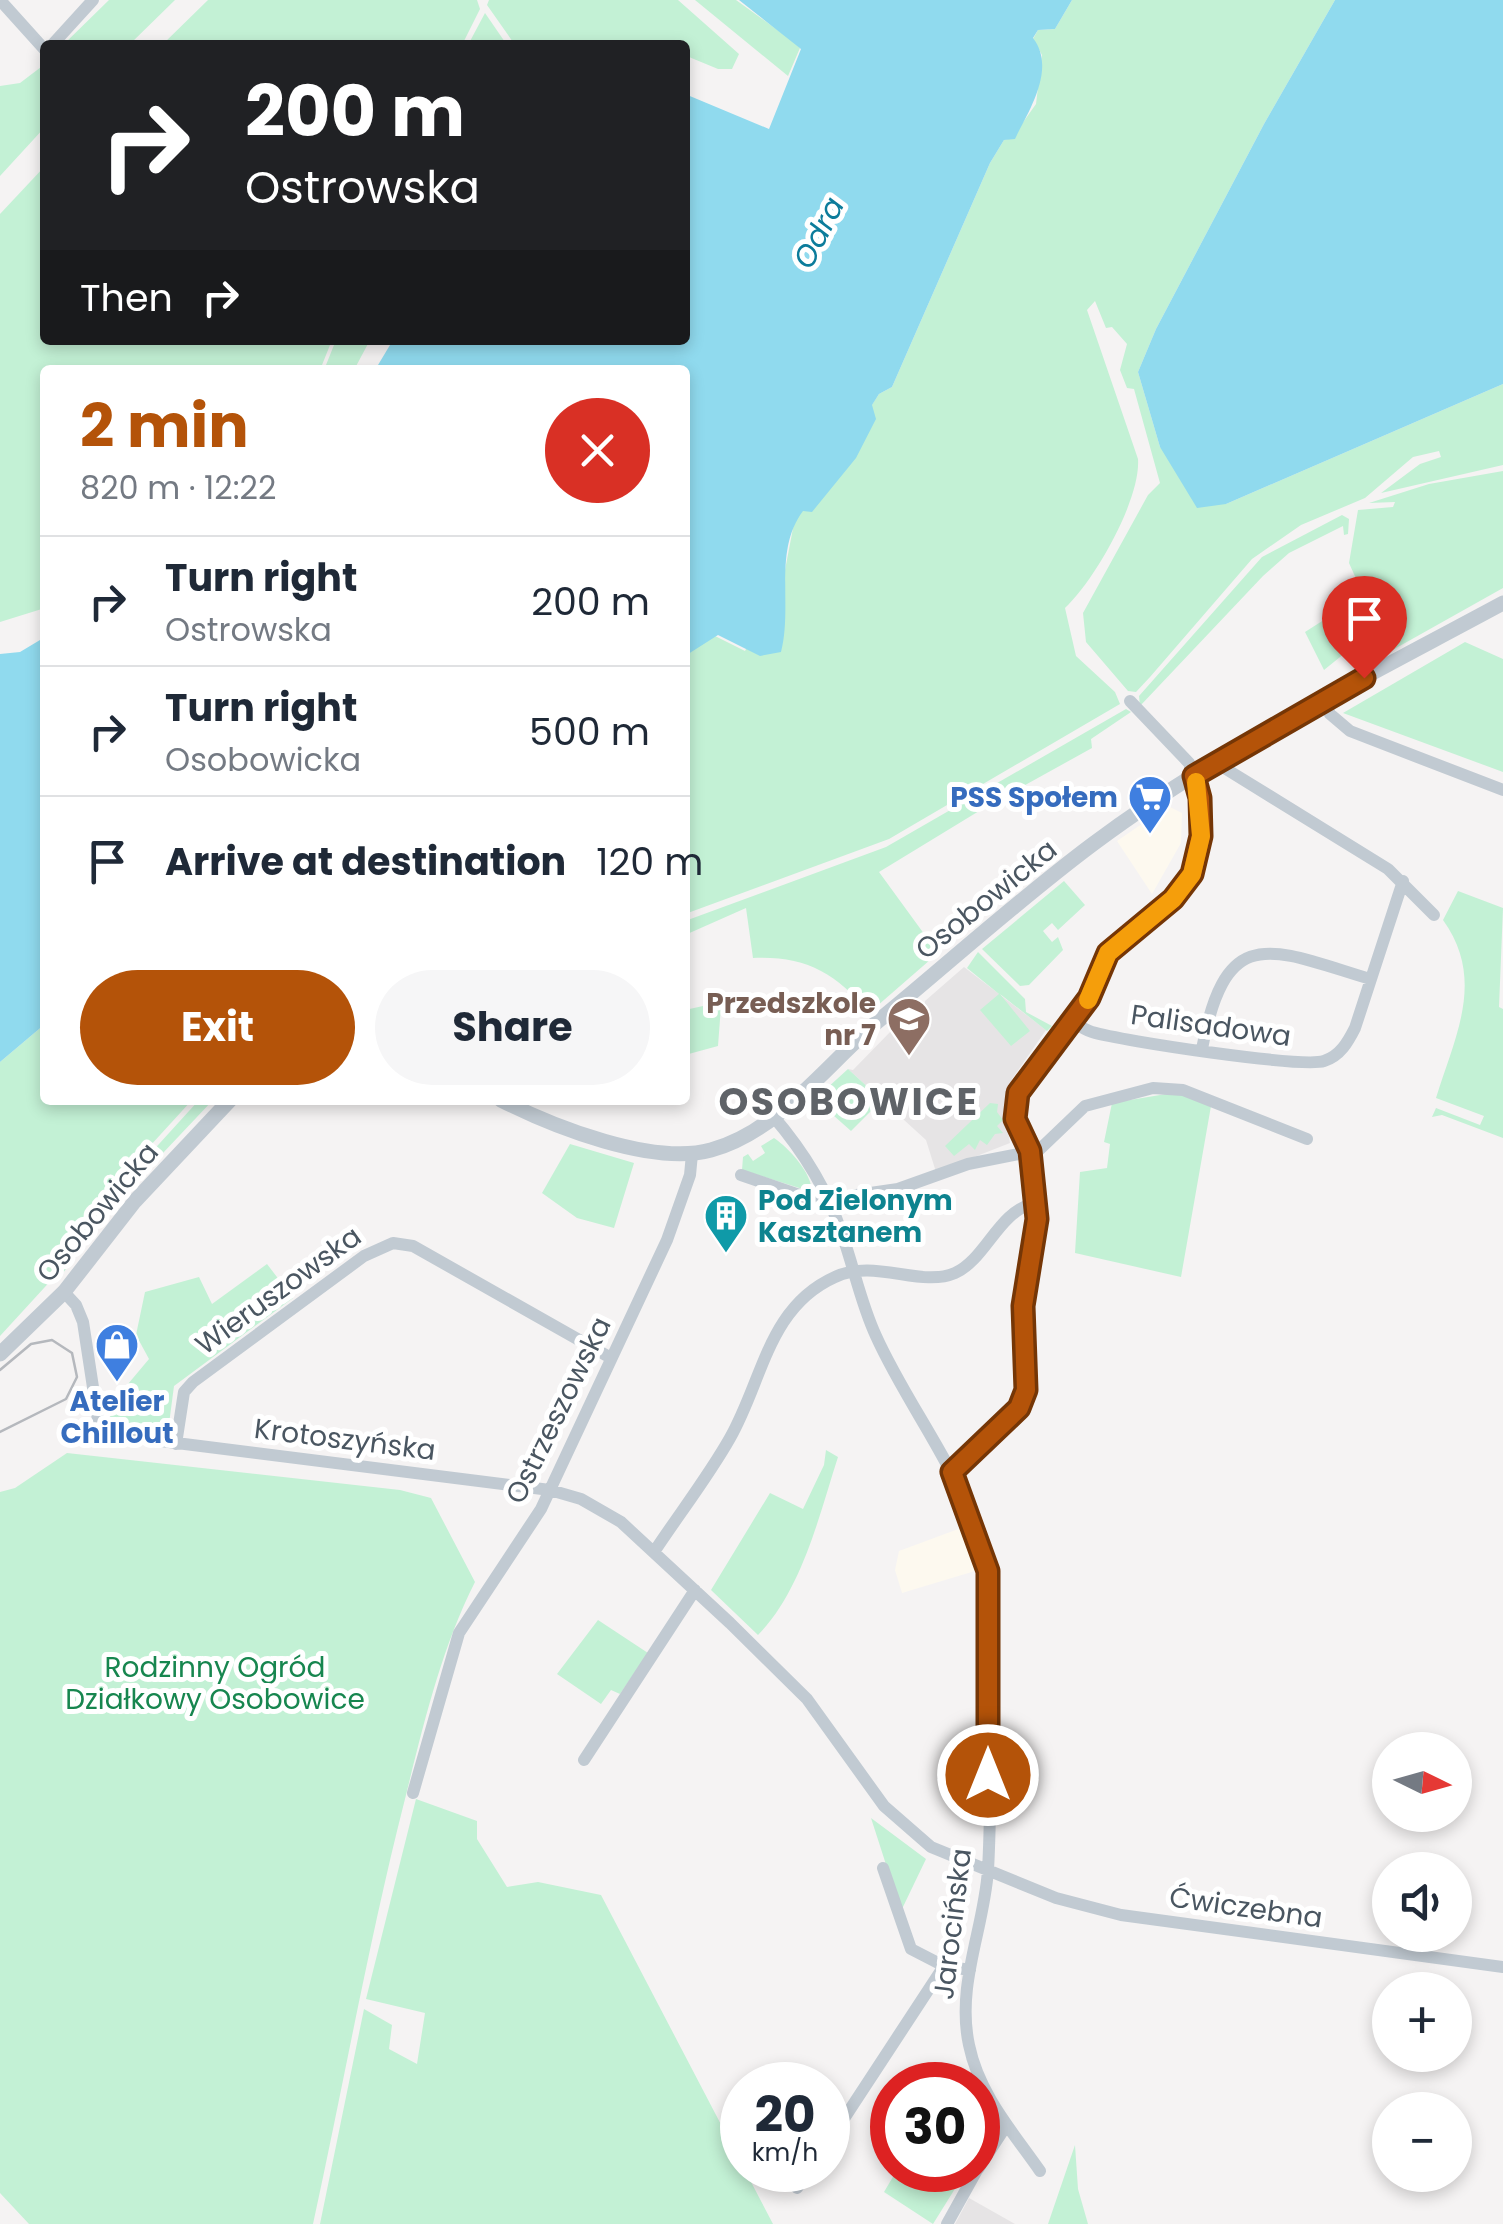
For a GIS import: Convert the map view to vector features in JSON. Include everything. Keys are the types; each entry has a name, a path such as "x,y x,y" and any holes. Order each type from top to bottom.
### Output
{"street":[{"path":"0,0 40,44"},
{"path":"57,40 93,0"},
{"name":"Osobowicka","path":"514,1105 590,1136 658,1152 692,1154 736,1142 773,1116 1036,888 1194,776 1322,700 1503,603"},
{"path":"952,1472 975,1454 1025,1395 1023,1306 1036,1235 1030,1151 1015,1119 1018,1093 1089,998 1108,953 1173,899 1192,874 1201,836 1200,798 1186,760 1130,700"},
{"path":"1322,700 1330,714 1350,731 1503,790"},
{"path":"1219,759 1226,770 1402,881 1434,915"},
{"name":"Palisadowa","path":"1072,1021 1089,1032 1305,1064 1328,1060 1350,1039 1402,881"},
{"path":"1202,1049 1212,1001 1239,965 1254,954 1282,952 1370,979"},
{"path":"741,1175 808,1198 898,1188 968,1164 1046,1145 1085,1106 1153,1088 1183,1090 1307,1139"},
{"name":"Osobowicka","path":"0,1354 64,1292 114,1224 225,1105"},
{"name":"Jarocińska","path":"773,1116 804,1154 827,1195 880,1346 952,1472 977,1532 990,1587 988,1872 965,2012 970,2050 1006,2126 1040,2171"},
{"name":"Ostrzeszowska","path":"413,1793 459,1633 550,1490 671,1231 692,1154"},
{"path":"654,1552 732,1434 789,1308 833,1277 854,1270 954,1273 998,1229 1034,1204"},
{"name":"Wieruszowska","path":"176,1444 184,1392 193,1382 373,1250 393,1242 413,1246 611,1358"},
{"name":"Krotoszyńska","path":"64,1292 80,1314 98,1420 105,1434 550,1490 608,1513 695,1590 807,1699 863,1789 922,1841 988,1872"},
{"path":"584,1760 695,1590"},
{"path":"883,1868 911,1949 944,1966 970,1970"},
{"name":"Ćwiczebna","path":"988,1872 1056,1898 1121,1915 1503,1967"},
{"path":"850,2109 944,1966"},
{"path":"1000,2135 1006,2126"},
{"path":"947,2224 965,2192"}],"shaded area":[{"path":"1168,806 1182,813 1181,843 1152,894 1117,841"},
{"path":"964,967 1046,1030 1012,1079 1005,1113 1010,1143 936,1172 926,1140 848,1069 853,1070 892,1030 902,1031 924,1013 925,1001"},
{"path":"961,1528 975,1571 902,1593 895,1570 899,1551"},
{"path":"969,2198 1015,2224 955,2224"}],"green space":[{"path":"109,0 175,0 134,40 68,40"},
{"path":"208,0 477,0 480,9 464,40 167,40"},
{"path":"489,0 678,0 739,54 732,69 718,69 690,57 690,40 512,40 487,5"},
{"path":"695,0 736,0 794,42 800,48 788,76"},
{"path":"1072,0 1335,0 1264,124 1156,329 1138,372 1160,447 1226,504 1503,384 1503,465 1381,493 1420,464 1441,457 1439,451 1413,457 1365,498 1301,525 1252,559 1136,692 1128,691 1086,642 1083,613 1148,495 1160,483 1134,389 1127,388 1120,370 1127,344 1112,327 1106,328 1095,301 1087,310 1138,459 1137,476 1114,538 1089,579 1065,608 1076,656 1115,692 1120,704 889,839 690,912 690,652 713,635 745,651 785,570 794,523 879,394 892,387 990,163 1004,140 1012,138 1036,104 1042,55 1033,39 1038,30 1055,29"},
{"path":"485,13 504,40 471,40"},
{"path":"40,68 40,132 0,176 0,86 20,83"},
{"path":"40,171 40,345 330,345 322,365 40,365 40,610 0,622 0,214"},
{"path":"334,345 367,345 357,365 326,365"},
{"path":"1503,471 1503,588 1389,652 1349,563 1358,510 1393,507 1395,502 1369,503 1429,484"},
{"path":"1342,515 1349,519 1348,534 1344,535 1343,526 1289,553 1140,706 1139,696 1262,557"},
{"path":"1341,609 1359,639 1353,653 1345,653 1324,670 1305,632"},
{"path":"1465,642 1503,659 1503,772 1343,713"},
{"path":"1126,709 1131,712 1091,739 1092,748 1018,789 1014,785 984,808 879,872 938,953 869,1013 844,987 818,969 788,960 753,958 746,908 690,933 690,919 886,847"},
{"path":"1064,881 1085,905 1058,930 1052,923 1043,931 1052,942 1058,937 1063,950 1029,985 1020,986 982,949"},
{"path":"1458,891 1503,908 1499,1007 1503,1009 1503,1138 1442,1115 1432,1117 1436,1108 1480,1125 1484,1116 1436,1098 1463,1008 1463,964 1443,920"},
{"path":"978,952 1025,999 1026,1012 1052,1026 1047,1031 1000,994 1030,1031 1011,1046 980,1010 999,994 967,968"},
{"path":"721,1006 718,1046 690,1054 690,1009"},
{"path":"40,1028 40,1105 187,1105 45,1261 48,1264 69,1244 55,1276 0,1336 0,1062"},
{"path":"848,1069 882,1100 851,1131 815,1099"},
{"path":"1178,1092 1211,1106 1181,1277 1075,1253 1080,1172 1107,1168 1110,1144 1104,1142 1112,1103"},
{"path":"990,1103 998,1104 997,1112 1003,1120 997,1126 1003,1133 995,1134 987,1145 980,1140 975,1150 969,1144 954,1156 945,1146"},
{"path":"194,1105 208,1105 112,1207 60,1277 79,1232"},
{"path":"774,1138 799,1162 812,1192 742,1170 743,1157 748,1154 753,1161 765,1153 761,1146"},
{"path":"570,1144 634,1163 614,1228 577,1218 542,1193"},
{"path":"267,1264 293,1298 174,1386 169,1424 159,1434 113,1423 107,1409 149,1359 136,1335 145,1292 199,1277 212,1304"},
{"path":"826,1450 838,1457 816,1527 798,1574 758,1635 711,1590 770,1493 803,1509 824,1465"},
{"name":"Rodzinny Ogród Działkowy Osobowice","path":"67,1453 400,1490 431,1498 475,1582 443,1661 419,1744 380,1905 313,2224 29,2224 0,2193 0,1492 15,1488"},
{"path":"598,1620 648,1653 620,1694 611,1690 601,1704 557,1674"},
{"path":"416,1799 477,1821 477,1839 507,1887 538,1882 601,1895 720,2123 720,2192 756,2192 773,2224 320,2224 364,2009 392,2025 389,2049 417,2064 425,2013 366,1999"},
{"path":"871,1818 926,1859 901,1911"},
{"path":"1075,2145 1078,2189 1088,2224 1048,2224"},
{"path":"884,2192 953,2192 933,2224"}],"water":[{"name":"Odra","path":"739,0 1072,0 1055,29 1038,30 1033,38 1042,63 1033,103 1015,139 1004,140 990,163 892,387 879,394 872,405 876,419 856,458 812,512 803,511 794,527 786,561 781,652 760,656 718,635 690,653 690,365 378,365 390,345 690,345 690,96 769,129 801,49"},
{"path":"1335,0 1503,0 1503,384 1226,504 1197,508 1160,447 1138,372 1156,329 1264,124"},
{"path":"40,640 40,1028 0,1062 0,654 20,652"}],"tram line":[{"path":"0,1370 31,1344 52,1340 72,1353 77,1377 66,1399 0,1432"}],"slow traffic":[{"path":"1088,1000 1108,953 1173,899 1192,874 1201,836 1196,782"}],"place":[{"name":"PSS Społem","path":"1150,835"},
{"name":"Przedszkole nr 7","path":"909,1057"},
{"name":"Pod Zielonym Kasztanem","path":"726,1254"},
{"name":"Atelier Chillout","path":"117,1383"}],"district":[{"name":"OSOBOWICE","path":"849,1102"}],"route":[{"path":"988,1775 988,1571 952,1472 1019,1408 1026,1390 1023,1306 1037,1219 1030,1151 1015,1119 1018,1093 1089,998 1108,953 1173,899 1192,874 1201,836 1200,798 1194,776 1364,678"}]}
